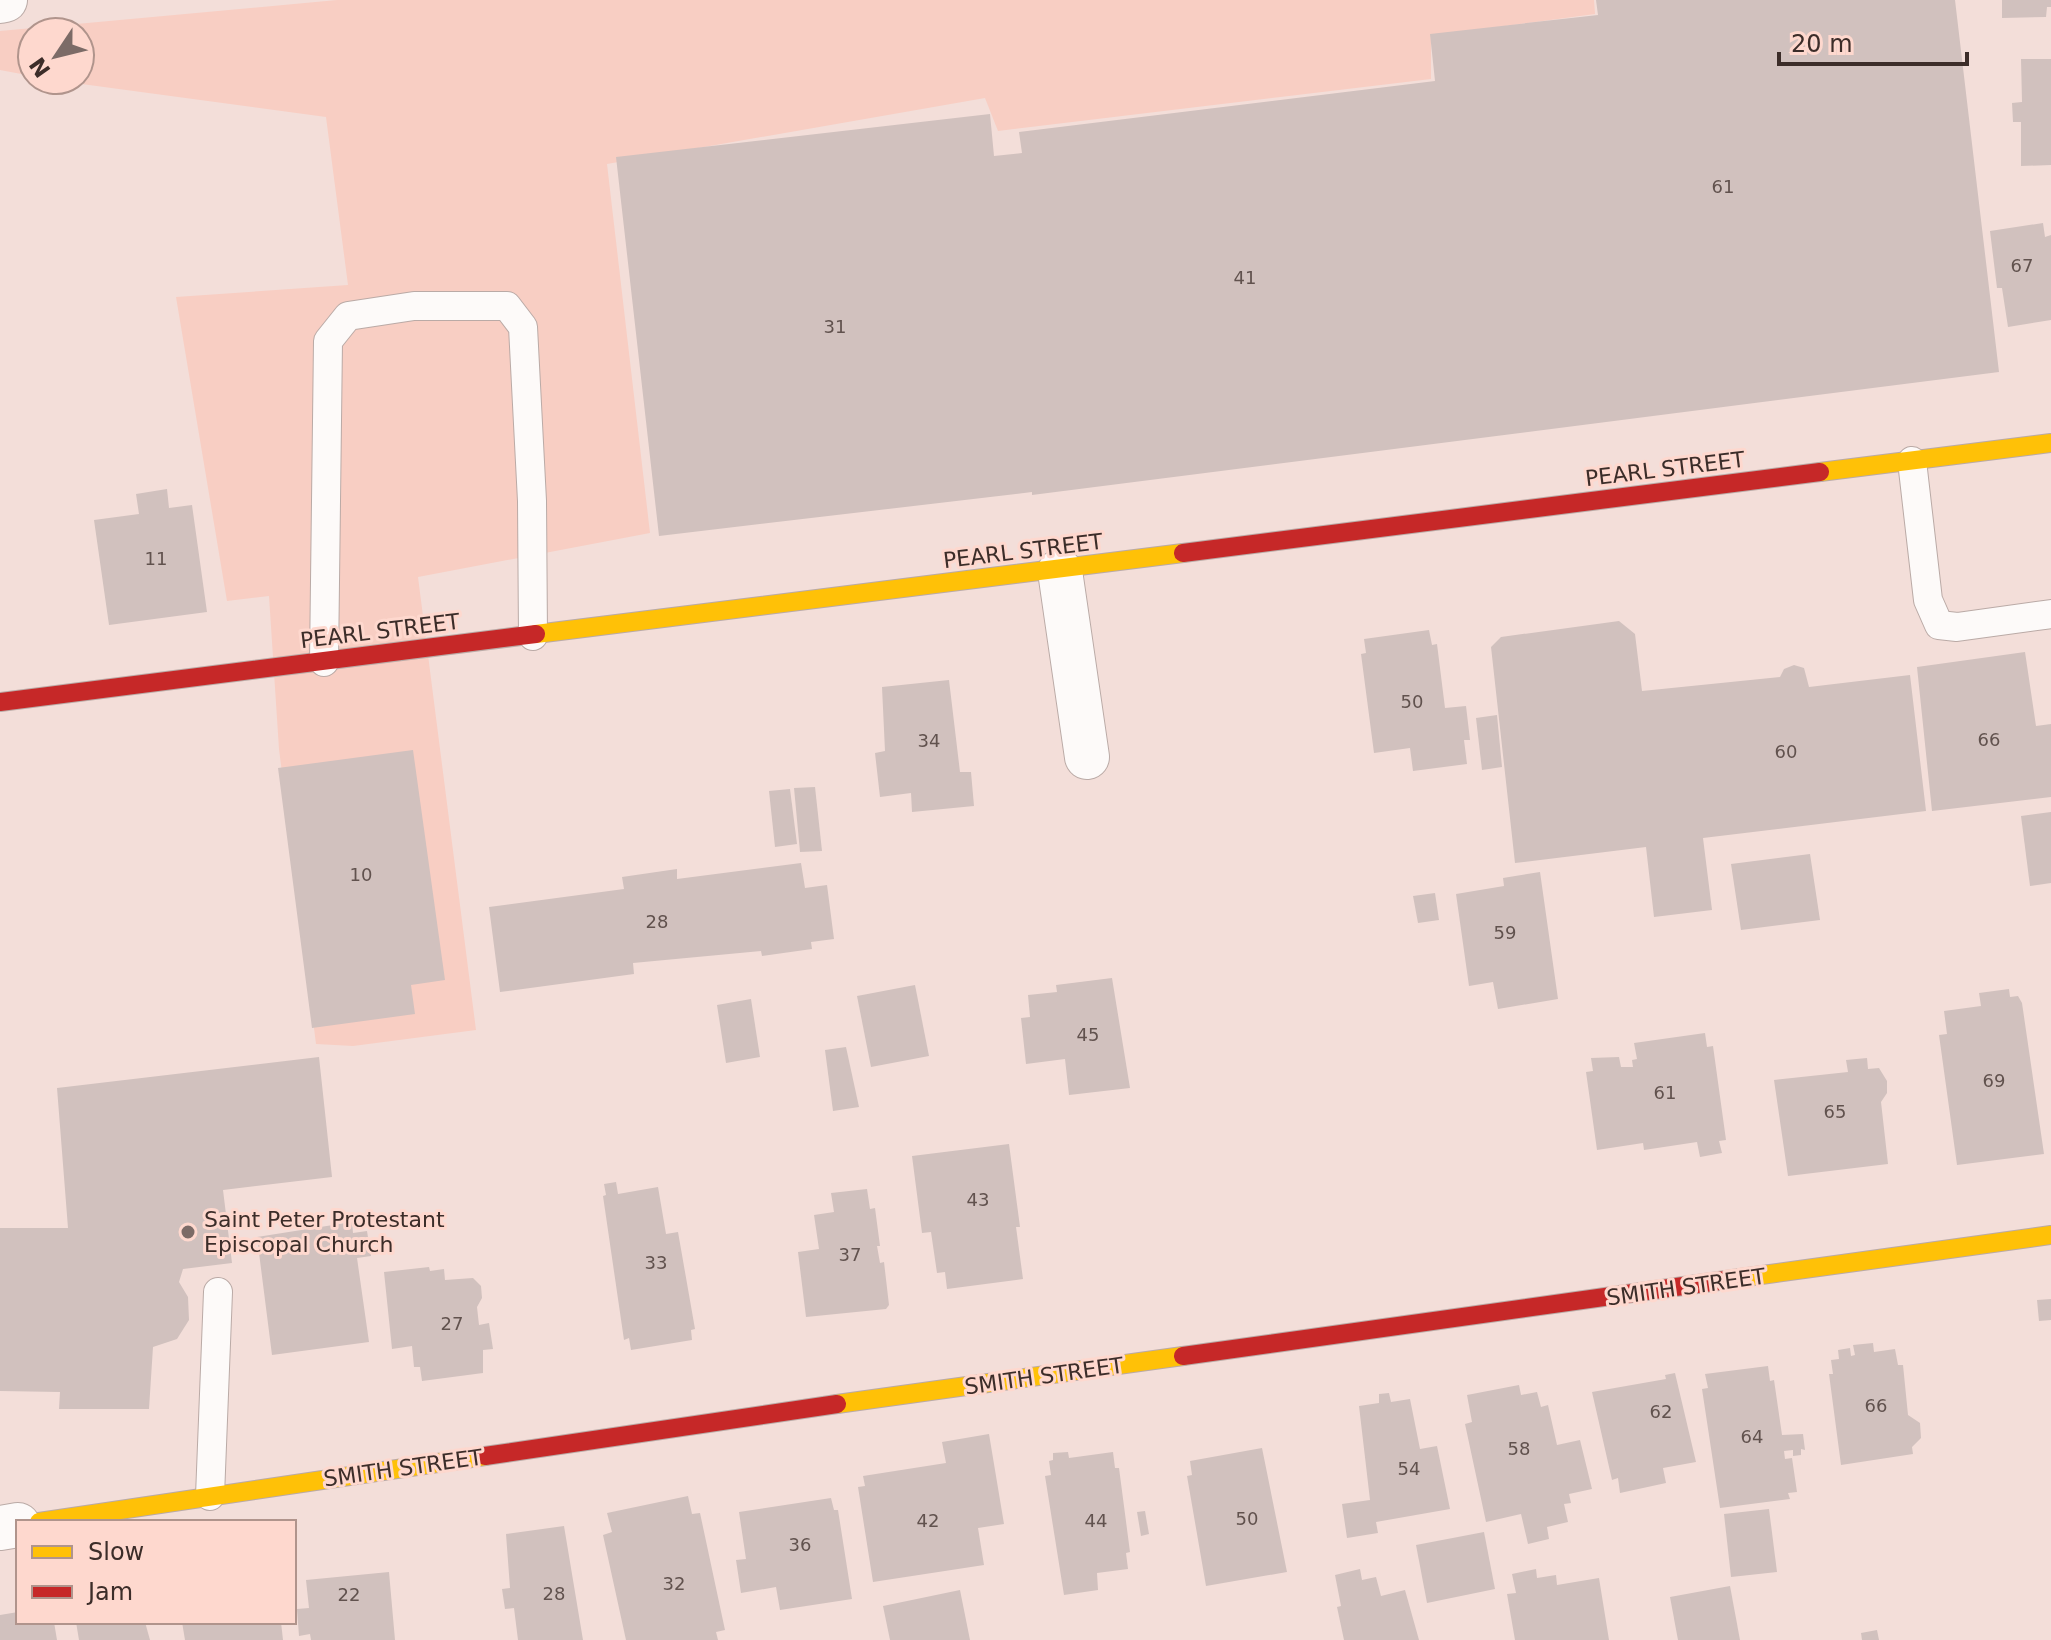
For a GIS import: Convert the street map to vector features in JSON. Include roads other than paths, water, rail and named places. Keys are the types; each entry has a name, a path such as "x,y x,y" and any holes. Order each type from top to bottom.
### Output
{"street":[{"name":"PEARL STREET","path":"0,702 1060,571 2051,443"},
{"path":"1060,571 1087,757"},
{"name":"SMITH STREET","path":"52,1520 758,1415 2051,1235"}],"lane":[{"path":"324,662 328,341 348,316 414,306 507,306 523,327 532,501 533,636"},
{"path":"1912,461 1928,600 1939,625 1957,627 2051,614"},
{"path":"210,1496 218,1292"}],"place":[{"name":"Saint Peter Protestant Episcopal Church","path":"188,1232"}]}
